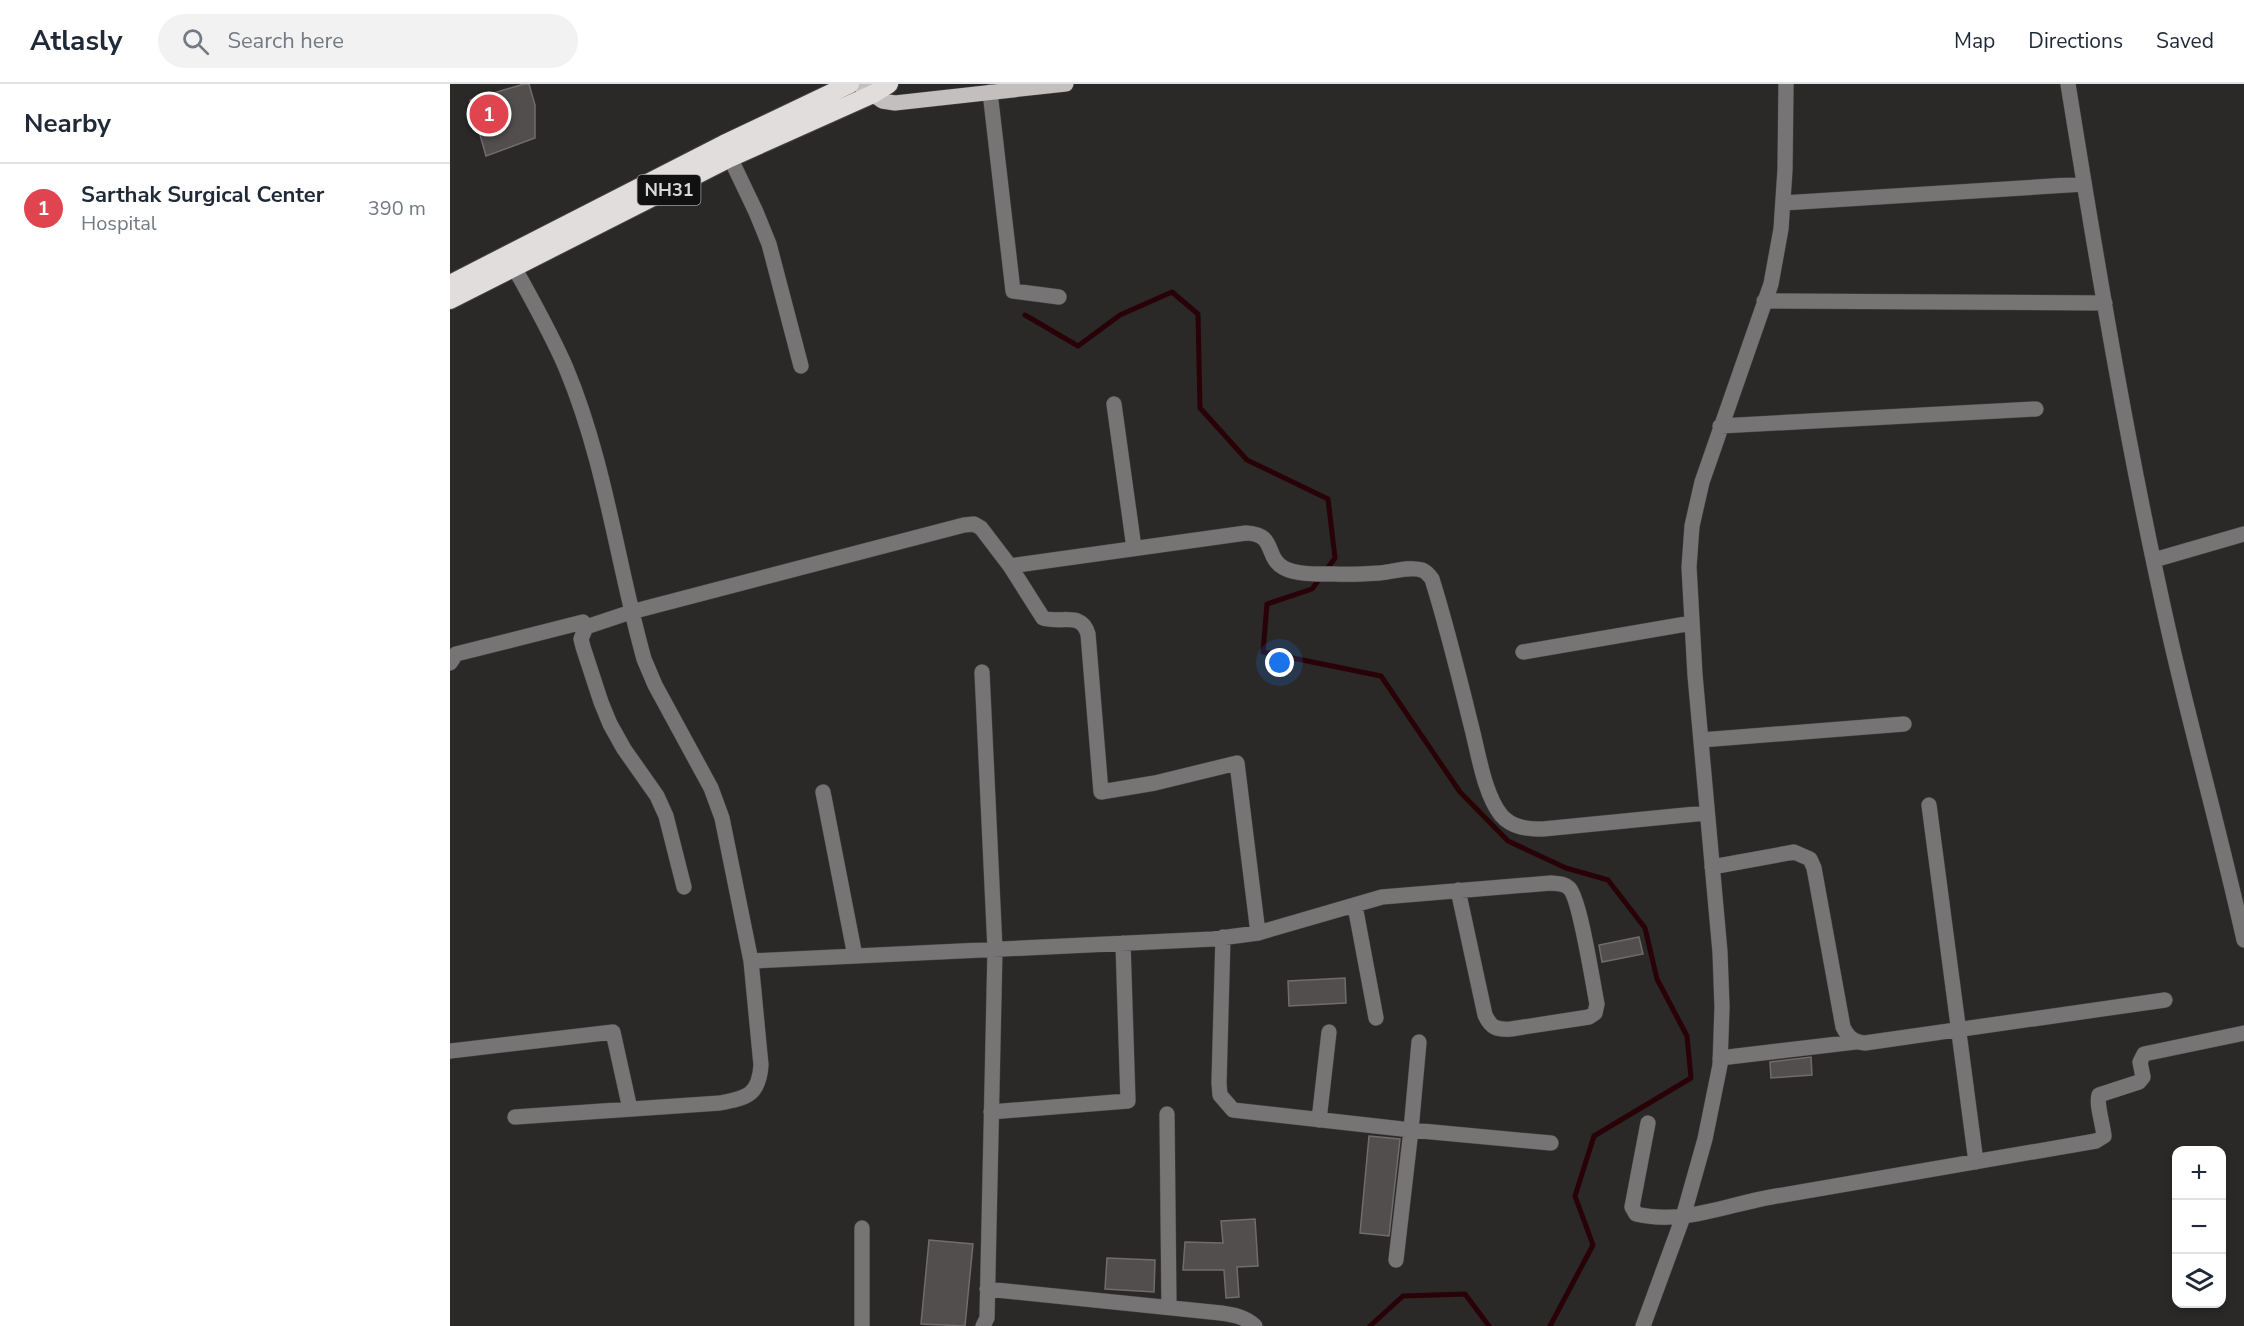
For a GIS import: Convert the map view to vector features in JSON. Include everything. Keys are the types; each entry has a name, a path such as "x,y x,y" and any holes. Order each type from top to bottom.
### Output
{"highway":[{"name":"NH31","path":"450,300 850,84"},
{"name":"NH31","path":"450,284 727,151 866,89 890,84"}],"main road":[{"path":"866,89 882,100 895,103 1066,84"}],"street":[{"path":"1643,1326 1683,1217 1705,1139 1720,1058 1722,1006 1720,952 1701,740 1689,567 1692,526 1702,482 1770,284 1781,229 1786,84"},
{"path":"2068,84 2131,452 2171,642 2242,921 2244,940"},
{"path":"990,92 1013,291 1059,297"},
{"path":"727,151 769,244 801,366"},
{"path":"1783,203 2084,184"},
{"path":"514,267 566,368 582,414 599,468 631,612 644,659 655,685 711,788 722,818 751,961 760,1065 760,1080 756,1088 741,1099 720,1103 515,1117"},
{"path":"1764,301 2105,303"},
{"path":"1114,404 1134,549"},
{"path":"1720,426 2036,408"},
{"path":"684,887 666,816 657,796 624,749 600,702 581,639 586,627 631,612 974,524 981,528 1010,566 1043,618 1074,620 1085,626 1101,792 1155,783 1237,763 1258,933"},
{"path":"1010,566 1254,534 1265,538 1274,558 1282,567 1290,571 1335,574 1381,573 1412,568 1428,573 1447,627 1487,786 1502,815 1511,823 1524,829 1543,830 1707,813"},
{"path":"2154,560 2244,534"},
{"path":"450,663 456,654 583,622"},
{"path":"1523,651 1692,623"},
{"path":"982,672 995,949 987,1317 983,1326"},
{"path":"1701,740 1904,724"},
{"path":"823,792 855,956"},
{"path":"1929,805 1976,1162"},
{"path":"1712,867 1794,852 1810,859 1814,868 1843,1027 1847,1036 1855,1042"},
{"path":"751,961 1223,938 1258,933 1382,897 1458,890 1551,883 1569,888 1577,904 1597,1004 1595,1013 1589,1017 1511,1029 1498,1030 1492,1027 1485,1015 1458,890"},
{"path":"1355,906 1376,1018"},
{"path":"1223,938 1219,1083 1220,1095 1233,1110 1551,1143"},
{"path":"991,1112 1128,1101 1123,943"},
{"path":"1720,1058 1855,1042 1865,1043 2165,1000"},
{"path":"450,1051 613,1032 630,1109"},
{"path":"1318,1120 1329,1032"},
{"path":"1648,1123 1632,1208 1636,1214 1650,1218 1683,1217 1765,1198 2096,1141 2104,1136 2098,1095 2139,1082 2143,1077 2141,1057 2145,1054 2244,1033"},
{"path":"1396,1260 1419,1042"},
{"path":"1167,1114 1169,1307"},
{"path":"862,1228 862,1326"},
{"path":"987,1289 1237,1316 1248,1320 1255,1326"}],"building":[{"path":"529,84 535,105 535,138 486,156 470,100"},
{"path":"1639,937 1643,954 1602,962 1599,945"},
{"path":"1345,978 1346,1003 1289,1006 1288,981"},
{"path":"1811,1057 1812,1075 1771,1078 1770,1062"},
{"path":"1369,1136 1400,1139 1389,1236 1360,1233"},
{"path":"1255,1219 1258,1266 1237,1267 1239,1297 1226,1298 1224,1270 1183,1270 1185,1242 1223,1243 1221,1221"},
{"path":"929,1240 973,1244 965,1326 921,1324"},
{"path":"1107,1258 1155,1260 1154,1292 1105,1289"}],"waterway":[{"path":"1025,315 1078,346 1120,315 1172,292 1198,314 1200,408 1247,460 1328,499 1335,558 1312,589 1267,604 1263,652 1381,676 1460,792 1508,841 1566,868 1608,880 1645,928 1657,979 1687,1036 1691,1078 1594,1136 1575,1196 1593,1245 1550,1326"},
{"path":"1370,1326 1403,1296 1465,1294 1489,1326"}],"place":[{"name":"Sarthak Surgical Center","path":"489,114"}]}
